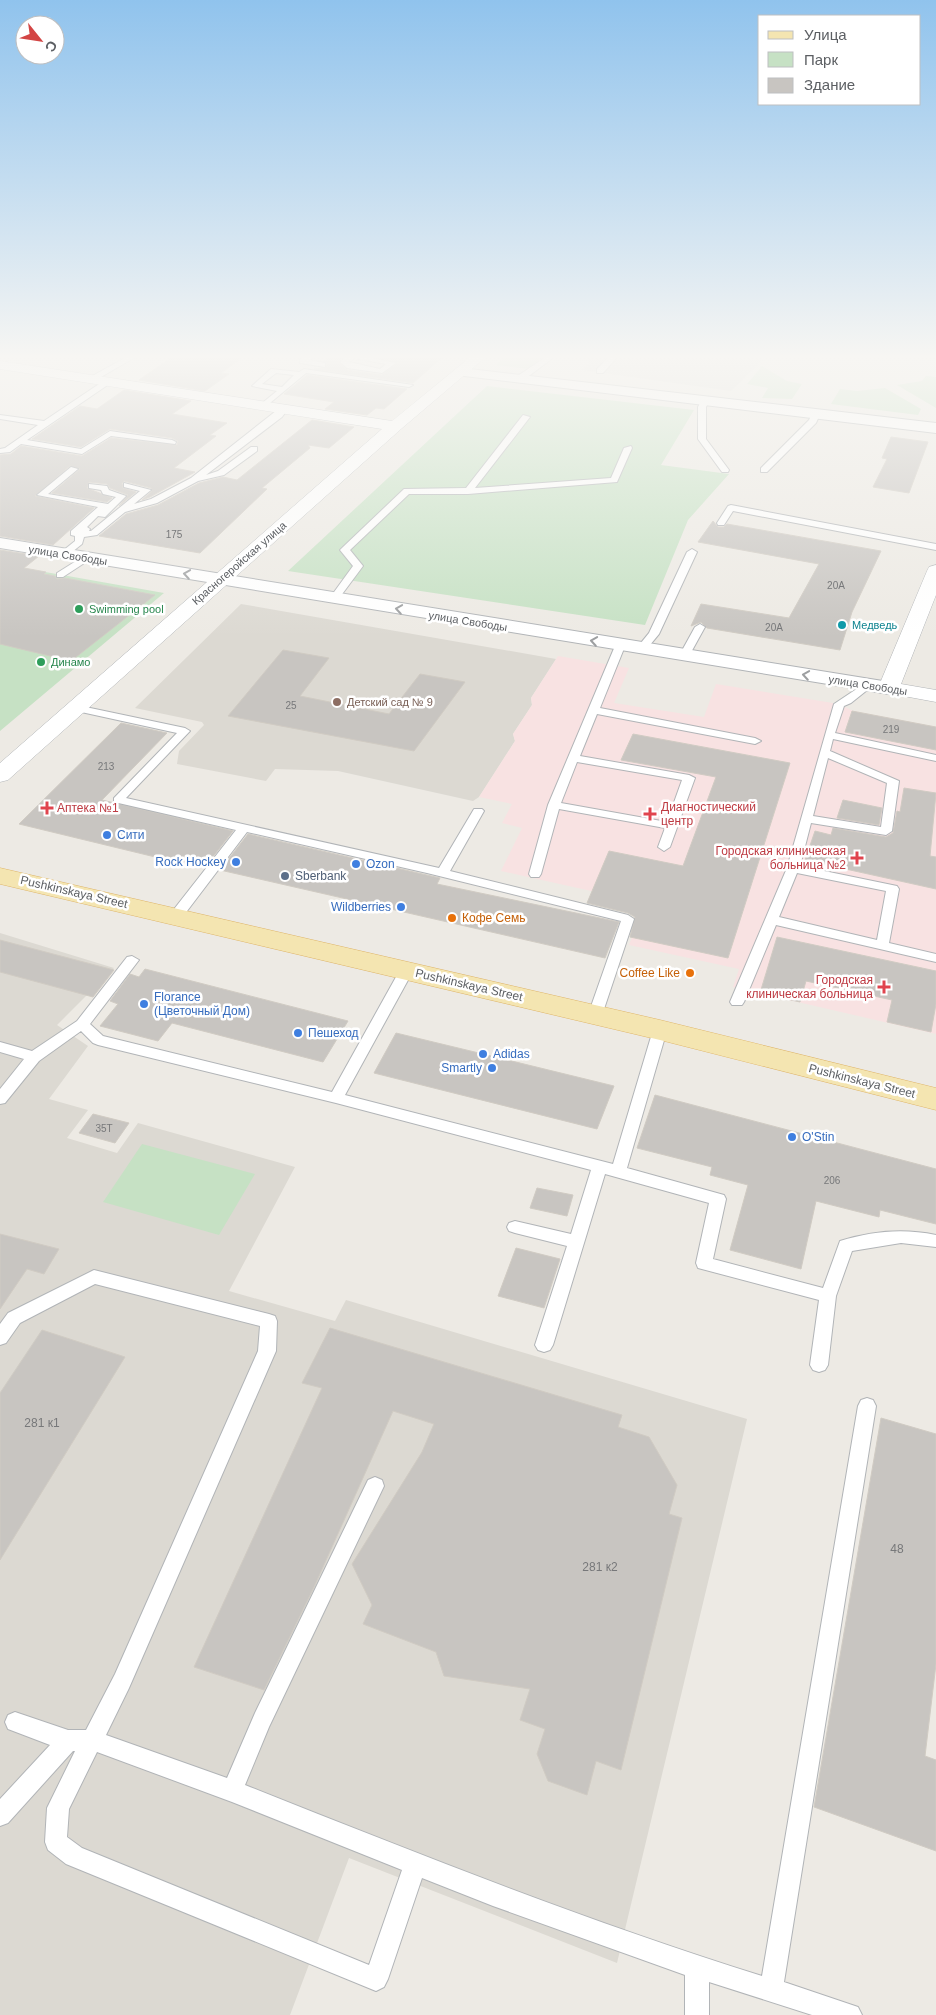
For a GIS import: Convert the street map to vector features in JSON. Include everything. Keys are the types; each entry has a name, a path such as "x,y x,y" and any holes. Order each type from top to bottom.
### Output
{"main road":[{"name":"Pushkinskaya Street","path":"0,876 660,1030 936,1100"}],"street":[{"name":"Красногеройская улица","path":"0,775 369,449"},
{"name":"улица Свободы","path":"0,543 620,646 936,696"},
{"path":"889,688 936,571"}],"lane":[{"path":"65,449 82,452 86,449"},
{"path":"122,510 154,501 194,480 234,449"},
{"path":"194,480 221,473 254,449"},
{"path":"468,491 501,449"},
{"path":"334,599 358,566 345,550 407,491 468,491 614,480 628,449"},
{"path":"709,449 725,470"},
{"path":"764,470 785,449"},
{"path":"74,469 41,495 106,506 74,533 80,535 94,533 147,490 127,485"},
{"path":"64,554 79,542 80,535 122,496 106,492 104,488 92,486"},
{"path":"721,523 731,508 936,548"},
{"path":"641,649 654,634 692,552"},
{"path":"60,575 87,558"},
{"path":"684,656 700,627"},
{"path":"535,874 554,805 620,646"},
{"path":"737,1002 793,868 839,704 867,685"},
{"path":"76,708 185,731 118,800 443,874 628,919 595,1015"},
{"path":"592,710 755,741"},
{"path":"829,735 936,758"},
{"path":"806,819 886,831 893,781 824,752"},
{"path":"573,758 689,778 664,847"},
{"path":"554,805 672,826"},
{"path":"443,874 478,811"},
{"path":"176,916 244,828"},
{"path":"793,868 893,889 882,946"},
{"path":"772,920 936,958"},
{"path":"0,1099 34,1057 82,1024 132,960"},
{"path":"336,1098 406,971"},
{"path":"82,1024 98,1040 336,1098 600,1166 718,1199 704,1263 828,1296"},
{"path":"618,1171 660,1030"},
{"path":"0,1047 34,1057"},
{"path":"544,1346 600,1166"},
{"path":"515,1227 576,1242"},
{"path":"819,1365 828,1296 846,1246 875,1238 912,1235 936,1241"},
{"path":"0,1338 14,1318 94,1277 269,1321 267,1352 122,1681 58,1808 56,1842 74,1856 376,1979 415,1864"},
{"path":"771,1990 867,1406"},
{"path":"232,1792 262,1720 375,1486"},
{"path":"15,1722 68,1741 92,1740 232,1792 494,1895 697,1967 850,2015"},
{"path":"0,1815 68,1741"},
{"path":"697,1967 697,2015"}],"shaded area":[{"name":"Детский сад № 9","path":"241,604 556,659 531,698 532,705 513,734 515,741 479,797 473,801 338,771 275,769 266,781 177,764 179,751 204,725 202,722 135,708"},
{"path":"558,656 629,668 614,703 704,717 716,684 839,704 853,711 936,727 936,1034 733,987 739,969 629,945 645,903 501,871 522,828 502,823 512,804 479,797 515,741 513,734 532,705 531,698"},
{"path":"0,933 114,968 57,1025 88,1046 49,1099 88,1110 67,1138 117,1153 138,1123 295,1167 229,1291 335,1321 346,1300 747,1419 617,1963 349,1858 290,2015 0,2015"}],"green space":[{"path":"419,449 671,449 661,465 729,474 688,520 645,625 288,571"},
{"name":"Динамо","path":"0,564 164,593 0,731"},
{"path":"142,1144 255,1174 219,1235 103,1202"}],"building":[{"path":"17,449 40,449 82,456 93,449 199,449 174,468 195,472 150,497 142,500 152,491 151,488 124,481 122,483 123,488 136,492 119,506 128,495 110,488 107,484 89,482 87,488 112,498 107,502 52,493 80,469 70,466 35,496 94,508 53,545 0,536 0,455 11,454"},
{"path":"276,449 309,449 262,488 267,489 200,553 99,536 126,514 158,505 199,483 223,477 237,480"},
{"path":"886,449 925,449 909,493 873,487 887,459 882,458"},
{"path":"713,521 718,527 724,527 727,524 881,551 852,612 840,650 707,628 701,622 691,626 701,604 789,618 819,564 698,542"},
{"name":"Динамо","path":"0,550 39,556 24,568 46,572 44,574 55,576 57,579 65,578 155,595 71,661 0,644"},
{"name":"Детский сад № 9","path":"283,650 329,658 300,696 389,714 420,674 465,682 414,751 228,716"},
{"path":"852,711 936,727 936,750 845,732"},
{"path":"121,723 167,733 102,800 233,831 205,867 181,861 180,863 19,824"},
{"path":"633,734 790,763 728,958 630,937 635,917 628,913 587,903 609,851 683,866 716,777 621,760"},
{"path":"904,788 936,793 930,856 936,857 936,889 805,860 815,831 831,835 833,828 886,837 893,833 897,811 900,812"},
{"path":"843,800 882,808 879,825 837,818"},
{"path":"248,834 440,878 437,884 619,922 605,958 220,870"},
{"name":"Городская клиническая больница","path":"777,937 936,971 936,1004 931,1032 887,1022 892,1000 806,981 800,1002 760,993"},
{"path":"0,940 114,970 93,997 0,972"},
{"path":"145,969 348,1021 323,1062 172,1023 158,1041 100,1026 118,1004 110,1001 130,974 139,977"},
{"path":"396,1033 614,1086 597,1129 374,1073"},
{"path":"655,1095 936,1169 936,1224 880,1210 879,1217 816,1201 801,1269 730,1250 748,1185 710,1175 712,1167 637,1148"},
{"path":"93,1114 129,1123 115,1143 79,1133"},
{"path":"537,1188 573,1195 567,1216 530,1208"},
{"path":"0,1234 59,1249 44,1274 27,1269 0,1309"},
{"path":"516,1248 560,1259 544,1308 498,1296"},
{"path":"330,1328 622,1415 618,1427 649,1437 677,1485 669,1514 682,1518 621,1770 596,1761 587,1795 548,1781 537,1754 545,1729 520,1720 530,1689 444,1676 436,1652 363,1624 372,1605 352,1564 422,1452 434,1424 393,1411 315,1585 264,1690 194,1667 322,1388 302,1383"},
{"path":"42,1330 125,1357 0,1560 0,1393"},
{"path":"881,1418 936,1434 936,1664 925,1756 936,1760 936,1851 814,1807"}],"place":[{"name":"Swimming pool","path":"79,609"},
{"name":"Медведь","path":"842,625"},
{"name":"Динамо","path":"41,662"},
{"name":"Детский сад № 9","path":"337,702"},
{"name":"Аптека №1","path":"47,808"},
{"name":"Диагностический центр","path":"650,814"},
{"name":"Сити","path":"107,835"},
{"name":"Городская клиническая больница №2","path":"857,858"},
{"name":"Rock Hockey","path":"236,862"},
{"name":"Ozon","path":"356,864"},
{"name":"Sberbank","path":"285,876"},
{"name":"Wildberries","path":"401,907"},
{"name":"Кофе Семь","path":"452,918"},
{"name":"Coffee Like","path":"690,973"},
{"name":"Городская клиническая больница","path":"884,987"},
{"name":"Florance (Цветочный Дом)","path":"144,1004"},
{"name":"Пешеход","path":"298,1033"},
{"name":"Adidas","path":"483,1054"},
{"name":"Smartly","path":"492,1068"},
{"name":"O'Stin","path":"792,1137"}]}
